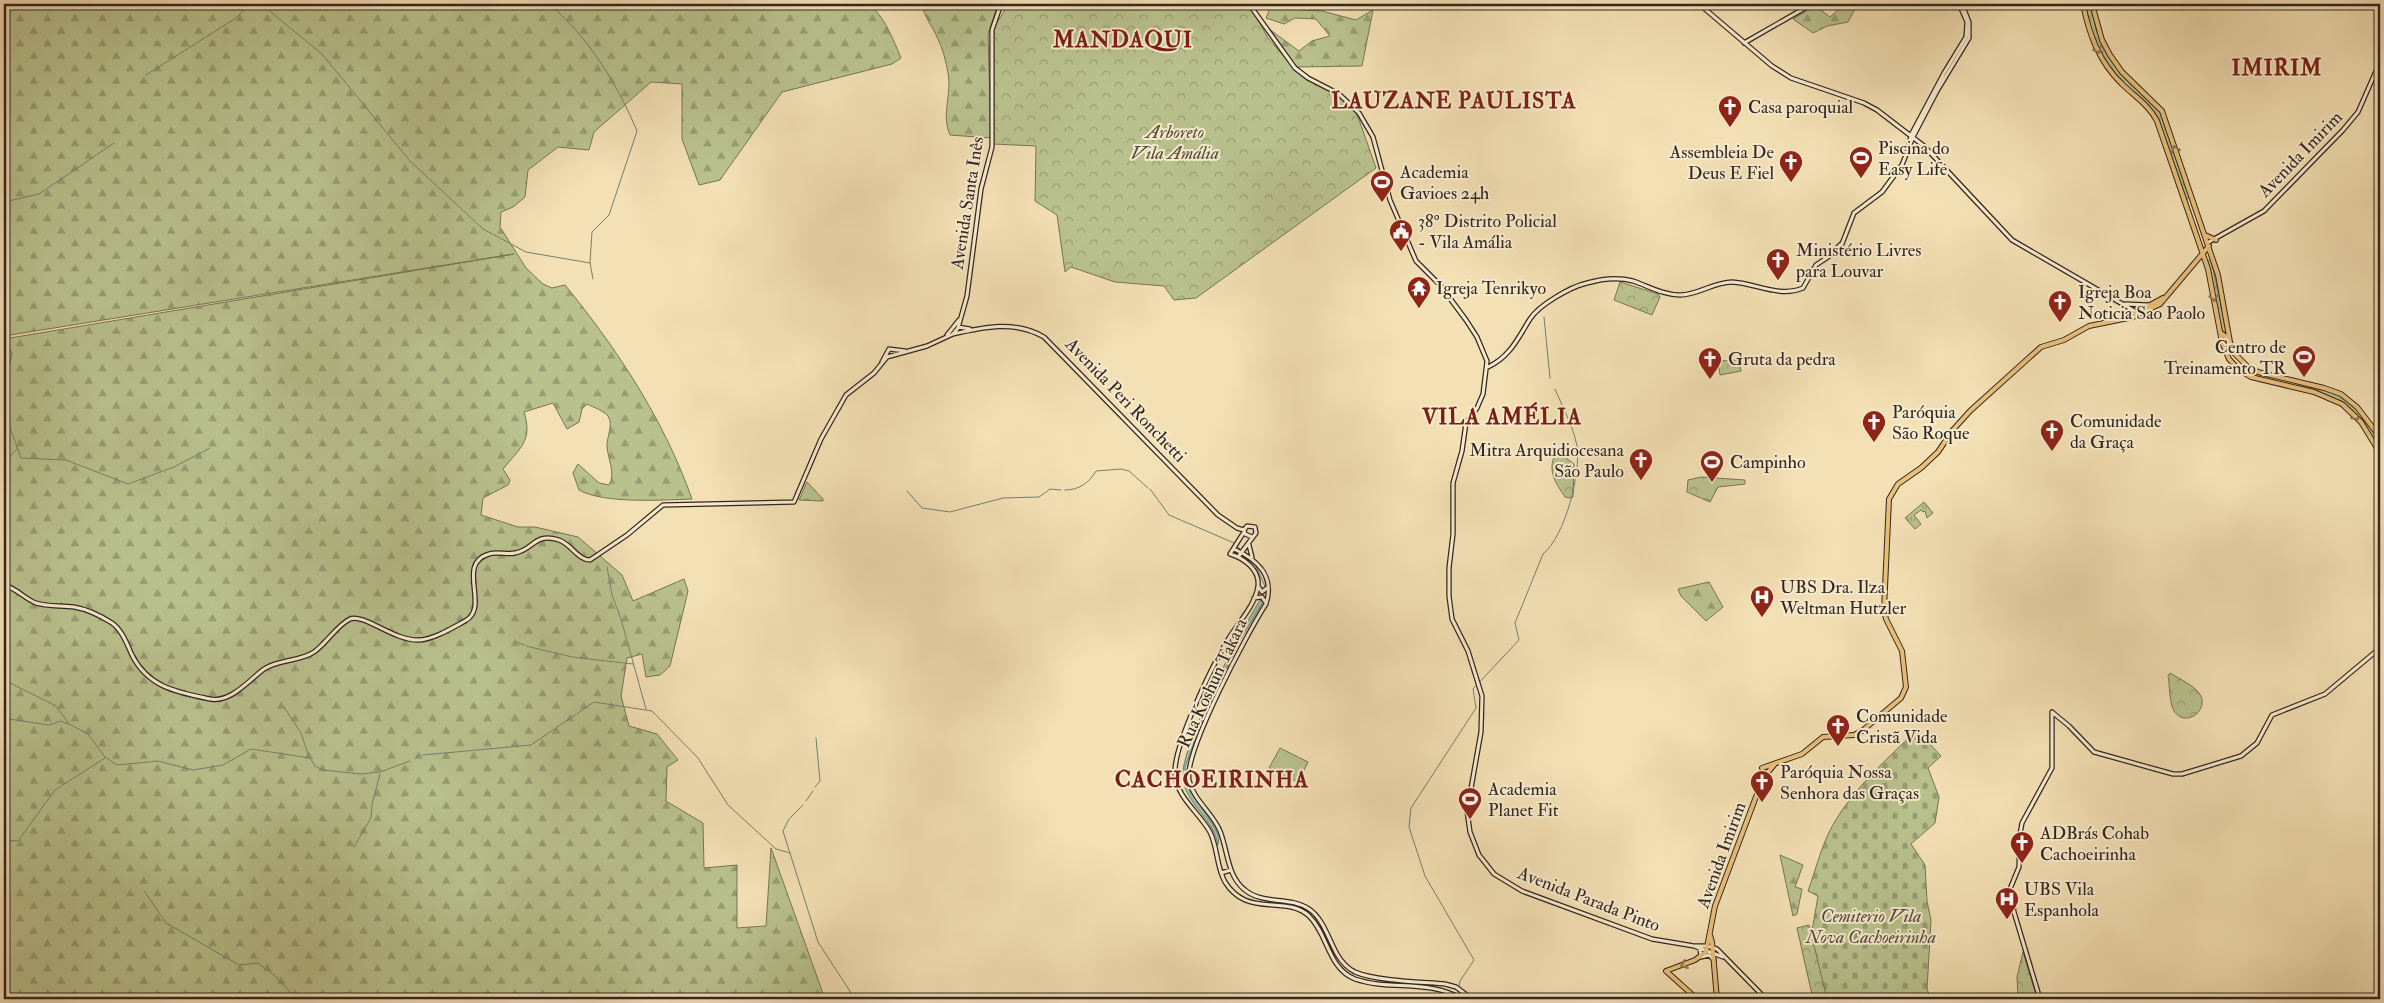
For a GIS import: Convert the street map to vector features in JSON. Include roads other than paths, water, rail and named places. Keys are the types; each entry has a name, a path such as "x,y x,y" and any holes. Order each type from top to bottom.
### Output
{"main road":[{"name":"Avenida Santa Inês","path":"957,326 967,296 981,189 992,146 992,30 1002,4"},
{"path":"1249,4 1299,72 1339,94 1359,113 1373,138 1390,200 1416,261 1440,285 1473,330 1488,367 1507,354 1521,337 1530,319 1539,309 1584,283 1624,279 1664,292 1681,295 1731,282 1770,290 1803,288 1813,268 1841,244 1856,210 1887,187 1902,165 1912,136 1947,72 1969,38 1970,23 1961,4"},
{"path":"1699,4 1772,66 1791,78 1864,103 1877,110 1912,136 2012,240 2138,313"},
{"path":"1744,43 1812,4"},
{"path":"2083,4 2092,37 2105,64 2114,77 2154,116 2205,260 2226,352 2234,366 2251,377 2336,400 2350,410 2361,422 2380,453"},
{"path":"2084,10 2088,6 2092,6 2102,40 2112,59 2162,111 2218,275 2232,348"},
{"name":"Avenida Imirim","path":"1706,948 1715,906 1765,775 1774,764 1802,754 1823,737 1854,734 1862,731 1897,704 1904,694 1906,685 1902,651 1886,619 1884,610 1889,499 1894,488 1937,453 1952,431 1970,411 2041,347 2064,340 2088,326 2130,316 2160,304 2208,245 2264,211 2349,124 2360,109 2380,62"},
{"path":"2183,200 2188,200 2190,195"},
{"path":"2185,206 2194,206"},
{"path":"2195,232 2198,229 2215,240"},
{"path":"2196,262 2205,260 2211,255"},
{"name":"Avenida Imirim","path":"2138,313 2164,298"},
{"path":"2125,304 2149,305"},
{"path":"957,326 971,329"},
{"path":"957,326 966,331"},
{"path":"952,333 957,326"},
{"name":"Avenida Peri Ronchetti","path":"971,329 1022,327 1047,340 1218,515 1244,531"},
{"path":"4,585 39,604 80,608 112,623 120,632 138,666 148,678 166,687 217,700 227,697 270,666 314,652 344,623 354,618 364,619 401,638 418,641 464,622 471,617 475,608 474,568 480,559 489,554 517,553 536,540 547,538 563,542 584,560 590,560 631,532 655,510 666,504 780,504 794,502 802,486 811,459 842,399 874,373 887,357 927,346 952,333 971,329"},
{"path":"2221,333 2248,367 2335,391 2348,399 2362,412 2380,437"},
{"path":"882,362 886,351 891,349 907,351"},
{"path":"891,349 892,356"},
{"name":"Avenida Parada Pinto","path":"1488,367 1482,398 1466,423 1462,451 1454,483 1453,534 1449,568 1449,596 1452,618 1471,659 1483,706 1481,732 1468,803 1468,822 1478,855 1490,871 1517,889 1652,939 1713,950 1723,957 1766,999"},
{"path":"2276,384 2276,379 2280,377"},
{"path":"2312,392 2315,389 2314,385"},
{"path":"1238,557 1249,545 1256,533 1255,527 1250,525 1244,531 1230,554 1238,557 1255,572 1258,586 1262,592 1268,587"},
{"path":"1244,531 1248,537 1252,537"},
{"path":"1249,545 1252,558"},
{"path":"1234,549 1252,558 1264,570 1268,587 1266,604"},
{"name":"Rua Koshun Takara","path":"1221,873 1210,832 1178,786 1176,763 1183,738 1210,674 1223,648 1254,598 1258,586"},
{"path":"1254,598 1262,597 1266,604"},
{"name":"Rua Koshun Takara","path":"1266,604 1230,668 1195,748 1189,771 1193,791 1217,825 1231,870 1240,886 1252,895 1295,903 1311,910 1340,959 1353,971 1370,976 1456,987"},
{"path":"2040,999 2014,912 2011,887 2020,868 2021,836 2024,824 2053,769 2053,712 2094,752 2173,774 2182,774 2236,759 2254,747 2272,715 2325,694 2380,648"},
{"path":"1762,768 1774,764"},
{"path":"1216,854 1226,855"},
{"path":"1231,870 1221,873 1231,890 1245,900 1262,905 1290,907 1309,916 1337,964 1354,978 1429,987 1453,994 1462,999"},
{"name":"Avenida Imirim","path":"1710,935 1717,999"},
{"name":"Avenida Parada Pinto","path":"1694,946 1706,948"},
{"path":"1700,948 1701,957"},
{"path":"1701,957 1706,948"},
{"path":"1697,999 1666,971 1708,955 1714,962 1717,958 1723,957"},
{"path":"1453,994 1453,989 1456,987 1472,999"}],"waterway":[{"path":"146,75 236,18 250,4"},
{"path":"261,4 322,54 410,161 483,229 526,252 590,263"},
{"path":"549,4 563,16 589,46 621,96 637,131 609,215 592,232 590,263 593,279"},
{"path":"4,202 39,194 114,143"},
{"path":"1544,317 1550,378"},
{"path":"4,335 12,354 4,391"},
{"path":"1459,987 1460,981 1474,960 1425,876 1409,827 1411,808 1476,708 1473,689 1519,640 1515,623 1543,554 1558,533 1570,504 1578,458 1577,446 1555,389"},
{"path":"4,411 21,458 66,460 128,484 174,467 210,448"},
{"path":"4,463 17,449"},
{"path":"1065,490 1075,489 1083,485 1096,471 1121,469 1129,471 1148,488"},
{"path":"907,491 922,508 950,512 1003,498 1039,497 1050,489 1061,490"},
{"path":"1150,489 1169,515 1234,543"},
{"path":"1238,547 1241,550"},
{"path":"1255,564 1265,586 1264,590"},
{"path":"607,567 612,595 621,619 646,709"},
{"path":"516,642 524,645"},
{"path":"526,646 572,657 633,664"},
{"path":"4,680 56,706 69,724 88,734 105,757 117,765 158,761 193,770 223,765 251,749 310,758 315,766 323,770 361,774 380,772 410,761"},
{"path":"423,755 531,745 594,702 652,711 698,758 728,805 776,849 790,853"},
{"path":"284,707 301,733 309,757"},
{"path":"4,716 9,719 49,725 61,721 68,724"},
{"path":"815,787 820,781 816,738"},
{"path":"416,758 419,755"},
{"path":"4,840 18,841 55,790 105,758"},
{"path":"354,847 371,818 372,804 380,774"},
{"path":"806,801 813,791"},
{"path":"803,805 789,819 783,831 818,942 855,999"},
{"path":"144,891 166,923 239,965 258,963 274,975 297,999"}],"place":[{"name":"Casa paroquial","path":"1730,128"},
{"name":"Piscina do Easy Life","path":"1861,179"},
{"name":"Assembleia De Deus E Fiel","path":"1791,183"},
{"name":"Academia Gavioes 24h","path":"1382,203"},
{"name":"38º Distrito Policial - Vila Amália","path":"1401,252"},
{"name":"Ministério Livres para Louvar","path":"1778,281"},
{"name":"Igreja Tenrikyo","path":"1419,309"},
{"name":"Igreja Boa Noticia Sao Paolo","path":"2060,323"},
{"name":"Centro de Treinamento TR","path":"2304,378"},
{"name":"Gruta da pedra","path":"1710,380"},
{"name":"Paróquia São Roque","path":"1874,443"},
{"name":"Comunidade da Graça","path":"2052,452"},
{"name":"Mitra Arquidiocesana São Paulo","path":"1641,481"},
{"name":"Campinho","path":"1712,483"},
{"name":"UBS Dra. Ilza Weltman Hutzler","path":"1762,618"},
{"name":"Comunidade Cristã Vida","path":"1838,747"},
{"name":"Paróquia Nossa Senhora das Graças","path":"1762,803"},
{"name":"Academia Planet Fit","path":"1470,820"},
{"name":"ADBrás Cohab Cachoeirinha","path":"2022,864"},
{"name":"UBS Vila Espanhola","path":"2007,920"}],"district":[{"name":"MANDAQUI","path":"1123,39"},
{"name":"IMIRIM","path":"2277,67"},
{"name":"LAUZANE PAULISTA","path":"1454,100"},
{"name":"VILA AMÉLIA","path":"1502,416"},
{"name":"CACHOEIRINHA","path":"1212,779"}],"park label":[{"name":"Arboreto Vila Amália","path":"1175,142"},
{"name":"Cemiterio Vila Nova Cachoeirinha","path":"1871,926"}]}
